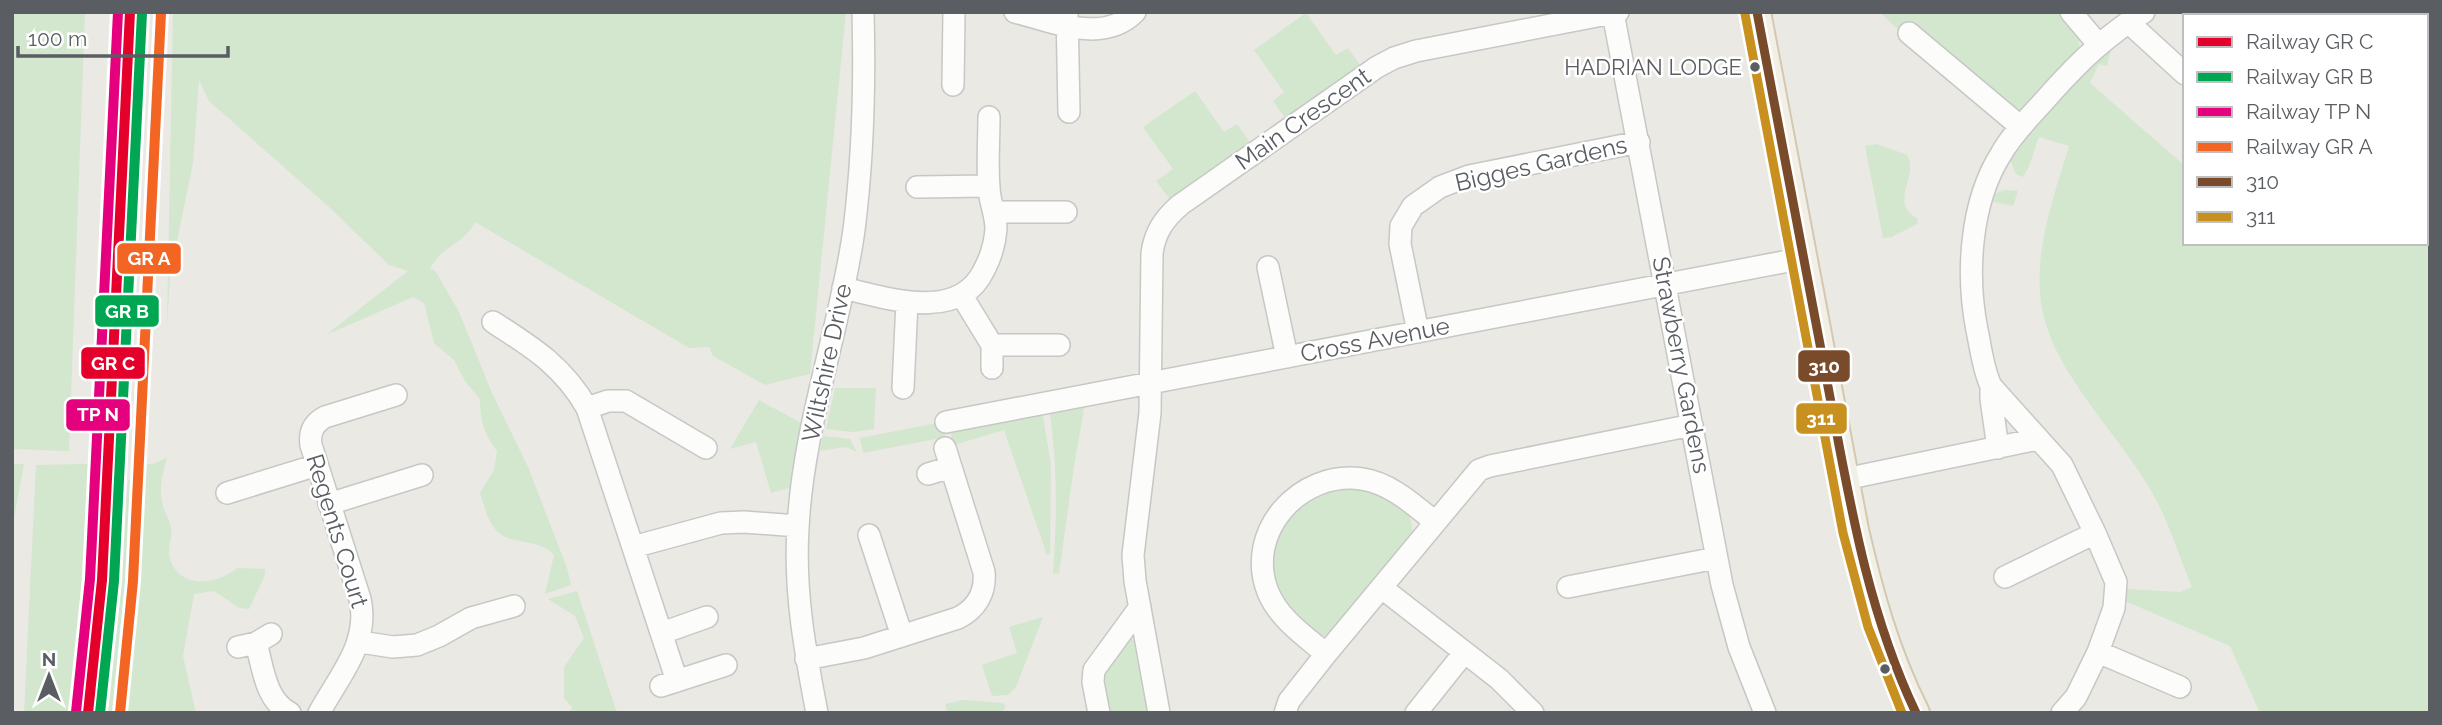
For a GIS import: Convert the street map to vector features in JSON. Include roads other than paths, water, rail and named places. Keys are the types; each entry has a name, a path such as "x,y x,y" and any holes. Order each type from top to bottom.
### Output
{"main road":[{"path":"1757,12 1845,480 1872,604 1900,680 1916,713"}],"street":[{"name":"Wiltshire Drive","path":"817,713 806,659 798,596 798,526 810,438 854,229 862,129 863,12"},
{"path":"953,85 954,12"},
{"path":"1014,12 1067,19 1105,28 1121,23 1135,12"},
{"path":"2071,12 2098,44"},
{"name":"Strawberry Gardens","path":"1615,13 1716,558 1739,647 1765,713"},
{"name":"Main Crescent","path":"1159,713 1133,566 1133,543 1150,425 1153,243 1162,223 1180,205 1394,58 1416,51 1615,13"},
{"path":"2062,713 2076,697 2098,652 2114,608 2117,590 2113,572 2062,466 1991,386 1985,372 1972,304 1970,269 1976,227 1985,190 2000,154 2021,127 2098,44 2136,17 2183,72"},
{"path":"1067,19 1069,112"},
{"path":"1909,33 2021,127"},
{"path":"843,288 907,302 936,302 962,296 976,283 988,264 995,241 994,212 989,186 989,117"},
{"name":"Bigges Gardens","path":"1418,332 1400,244 1401,226 1413,206 1440,187 1469,176 1639,142"},
{"path":"917,187 989,186"},
{"path":"994,212 1066,212"},
{"name":"Cross Avenue","path":"946,422 1804,258"},
{"path":"1268,267 1287,357"},
{"path":"962,296 992,345 992,368"},
{"path":"903,388 907,302"},
{"path":"493,322 554,364 587,408 662,633 669,683 726,665"},
{"path":"992,345 1059,345"},
{"path":"1991,386 1998,448"},
{"name":"Regents Court","path":"360,642 363,610 310,439 313,428 321,419 396,395"},
{"path":"587,408 608,401 626,401 706,448"},
{"path":"1285,713 1289,702 1326,654 1472,477 1483,468 1692,425"},
{"path":"1845,480 2038,439"},
{"path":"806,659 851,652 902,636 964,615 978,602 985,578 948,457 928,474"},
{"path":"226,493 317,465"},
{"path":"329,504 422,475"},
{"path":"1326,654 1280,612 1265,582 1262,563 1265,545 1271,527 1286,503 1301,492 1327,481 1338,478 1363,479 1385,486 1435,522"},
{"path":"633,547 721,523 798,526"},
{"path":"2005,577 2095,533"},
{"path":"870,535 902,636"},
{"path":"1568,587 1716,558"},
{"path":"1382,587 1510,688 1533,713"},
{"path":"319,713 360,642 393,647 417,645 471,618 518,605"},
{"path":"1099,713 1093,682 1094,670 1140,607"},
{"path":"662,633 708,617"},
{"path":"255,641 271,693 278,705 290,713"},
{"path":"2098,652 2180,687"},
{"path":"1416,713 1464,653"}],"place":[{"name":"HADRIAN LODGE","path":"1755,67"}]}
